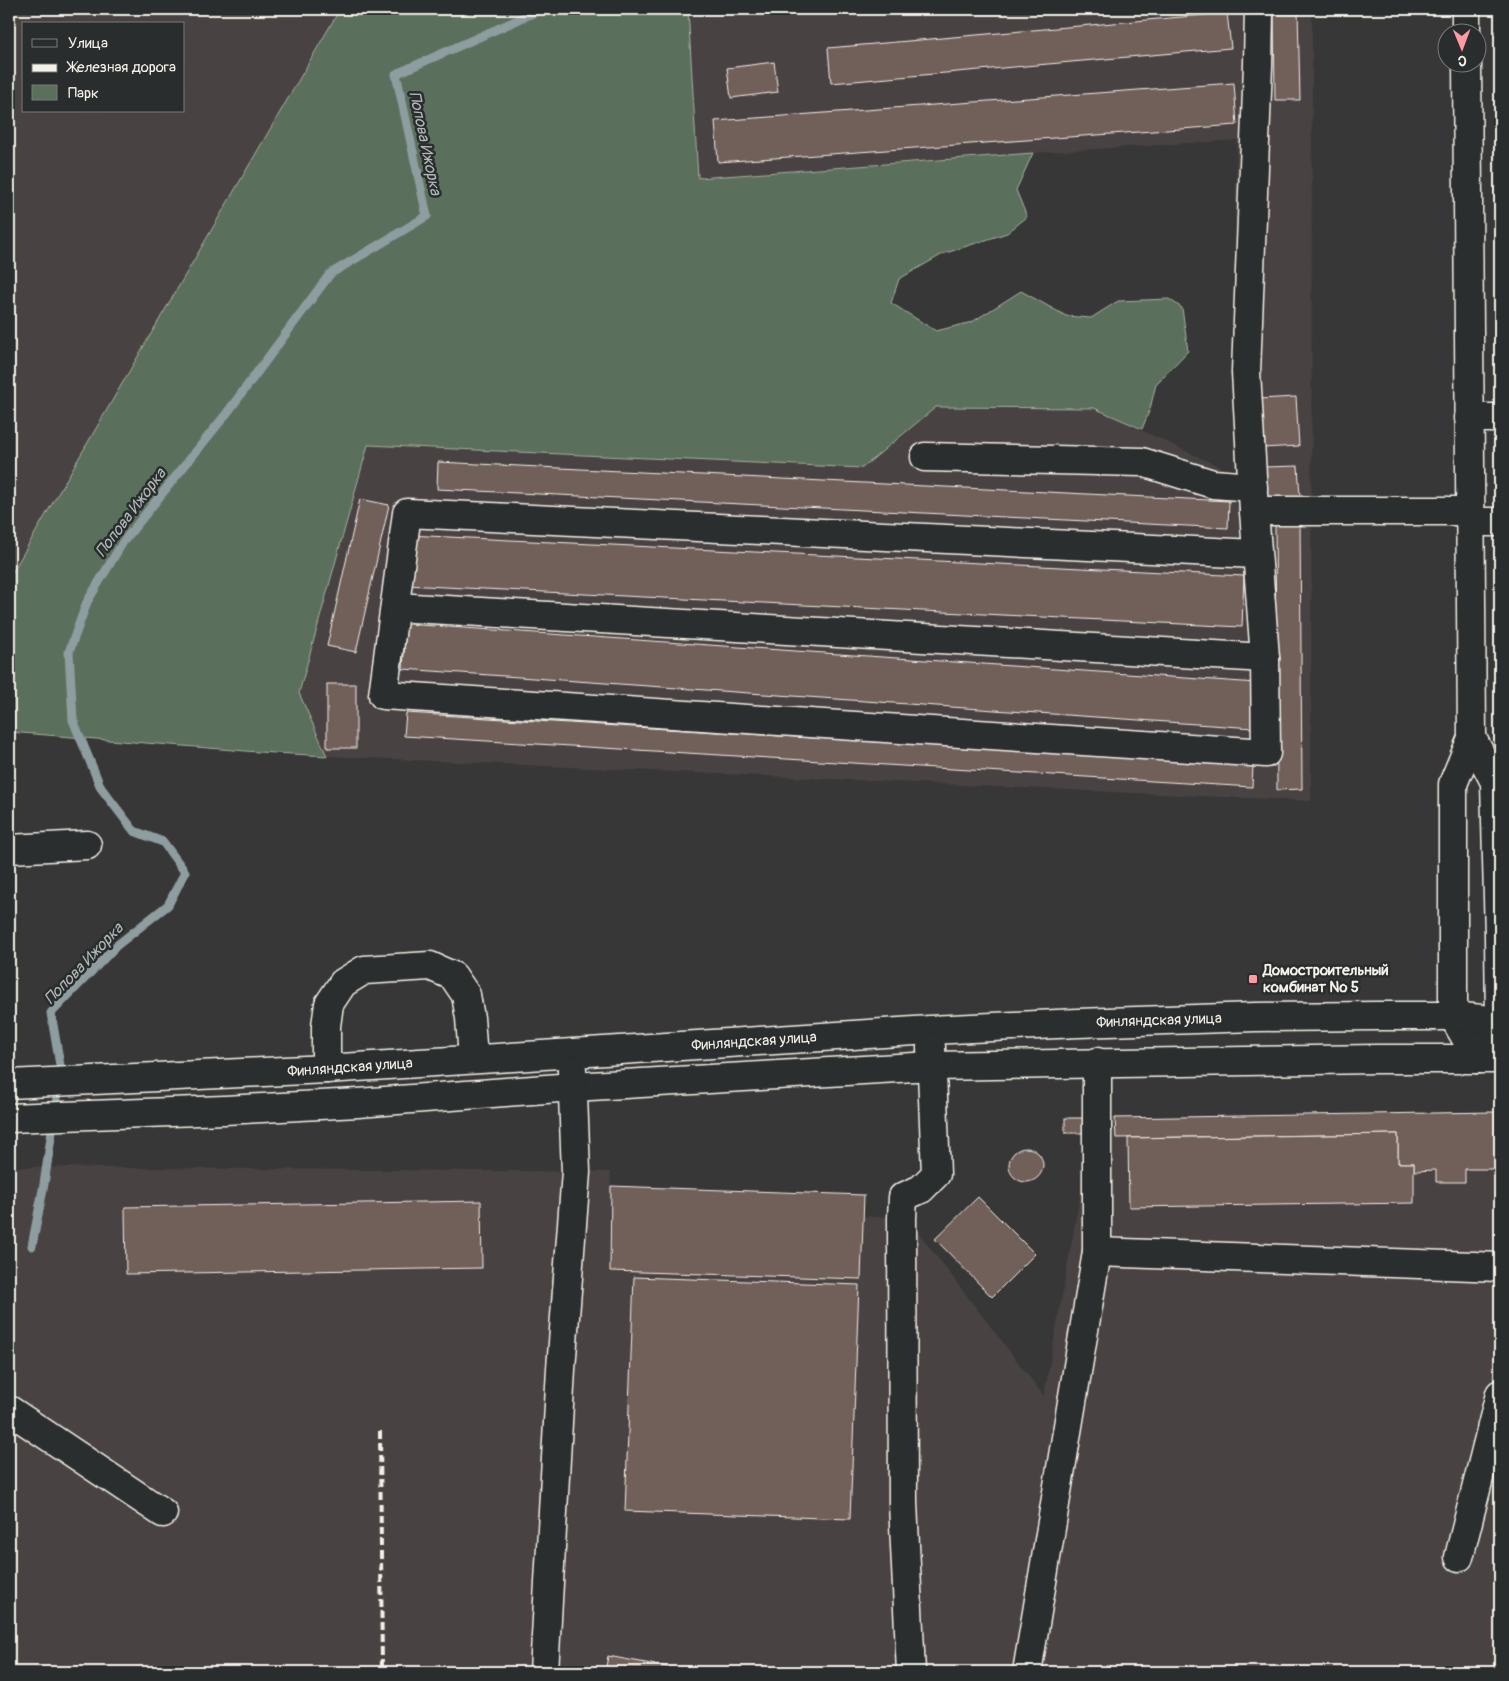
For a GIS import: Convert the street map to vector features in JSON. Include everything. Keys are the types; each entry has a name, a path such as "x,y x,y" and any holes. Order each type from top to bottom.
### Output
{"street":[{"path":"1256,554 406,513 383,695 1266,753 1264,658 1246,372 1259,9"},
{"path":"1466,9 1466,22"},
{"path":"1466,72 1472,738 1453,784 1453,1016 1489,1059"},
{"path":"1469,418 1500,418"},
{"path":"925,457 1142,462 1214,484 1254,499 1470,516 1500,522"},
{"path":"395,607 1264,658"},
{"path":"1472,738 1495,782 1500,1021 1489,1059"},
{"path":"9,849 87,845"},
{"path":"326,1069 326,1026 329,1004 343,983 364,970 430,966 453,976 466,996 470,1018 473,1058"},
{"name":"Финляндская улица","path":"10,1084 326,1069 473,1058 930,1030 1245,1018 1453,1016 1500,1021"},
{"path":"911,1672 903,1504 902,1218 903,1197 921,1189 936,1174 930,1030"},
{"path":"544,1672 561,1369 576,1172 571,1053"},
{"path":"10,1118 358,1103 573,1087 932,1066 1097,1062 1489,1059"},
{"path":"1028,1672 1097,1252 1097,1062"},
{"path":"1097,1252 1500,1267"},
{"path":"1459,1557 1500,1394"},
{"path":"9,1410 164,1513"}],"shaded area":[{"path":"9,9 340,9 9,578"},
{"path":"688,9 1312,9 1311,801 327,756 299,693 368,445 862,468 936,407 1094,408 1235,474 1232,381 1237,140 698,178"},
{"path":"1500,1112 1500,1672 9,1672 9,1167 610,1172 612,1206 902,1218 920,1235 1044,1396 1086,1163 1098,1118"}],"green space":[{"path":"340,9 688,9 698,178 1033,153 1016,190 1027,217 1007,233 943,254 899,279 891,303 936,331 972,322 1021,291 1066,316 1091,318 1118,301 1169,299 1182,308 1188,351 1156,384 1150,409 1142,429 1094,408 936,407 862,468 368,445 299,693 327,756 9,732 9,578"}],"building":[{"path":"1274,9 1298,9 1300,100 1275,100"},
{"path":"1227,13 1231,48 831,83 828,48"},
{"path":"774,62 778,92 731,98 727,68"},
{"path":"1234,83 1237,125 718,162 715,121"},
{"path":"1296,397 1299,446 1262,448 1259,399"},
{"path":"438,462 1229,501 1228,528 437,489"},
{"path":"1298,466 1300,497 1266,498 1265,467"},
{"path":"360,499 389,505 356,652 327,646"},
{"path":"1275,522 1300,522 1302,789 1277,790"},
{"path":"408,535 1244,576 1242,627 405,585"},
{"path":"406,624 1257,683 1254,728 403,669"},
{"path":"327,684 356,684 356,748 327,748"},
{"path":"406,713 1253,765 1252,787 404,736"},
{"path":"1496,1112 1497,1169 1465,1169 1465,1182 1436,1182 1436,1170 1414,1171 1414,1163 1398,1163 1398,1134 1116,1138 1115,1118"},
{"path":"1065,1118 1088,1118 1088,1133 1065,1133"},
{"path":"1398,1134 1398,1163 1414,1163 1414,1203 1129,1207 1128,1138"},
{"path":"1026,1148 1038,1153 1043,1165 1038,1177 1026,1182 1014,1177 1009,1165 1014,1153"},
{"path":"611,1186 864,1195 861,1279 610,1271"},
{"path":"978,1197 1035,1254 992,1297 935,1239"},
{"path":"481,1201 482,1268 126,1274 125,1207"},
{"path":"634,1277 859,1285 850,1519 625,1511"},
{"path":"608,1656 694,1672 605,1672"}],"waterway":[{"name":"Попова Ижорка","path":"32,1246 44,1184 61,1071 51,1013 116,946 168,905 185,872 163,842 134,831 101,788 73,720 69,652 87,602 123,542 227,413 330,274 427,216 396,74 542,9"}],"railway":[{"path":"380,1431 382,1672"}],"place":[{"name":"Домостроительный комбинат № 5","path":"1253,979"}]}
